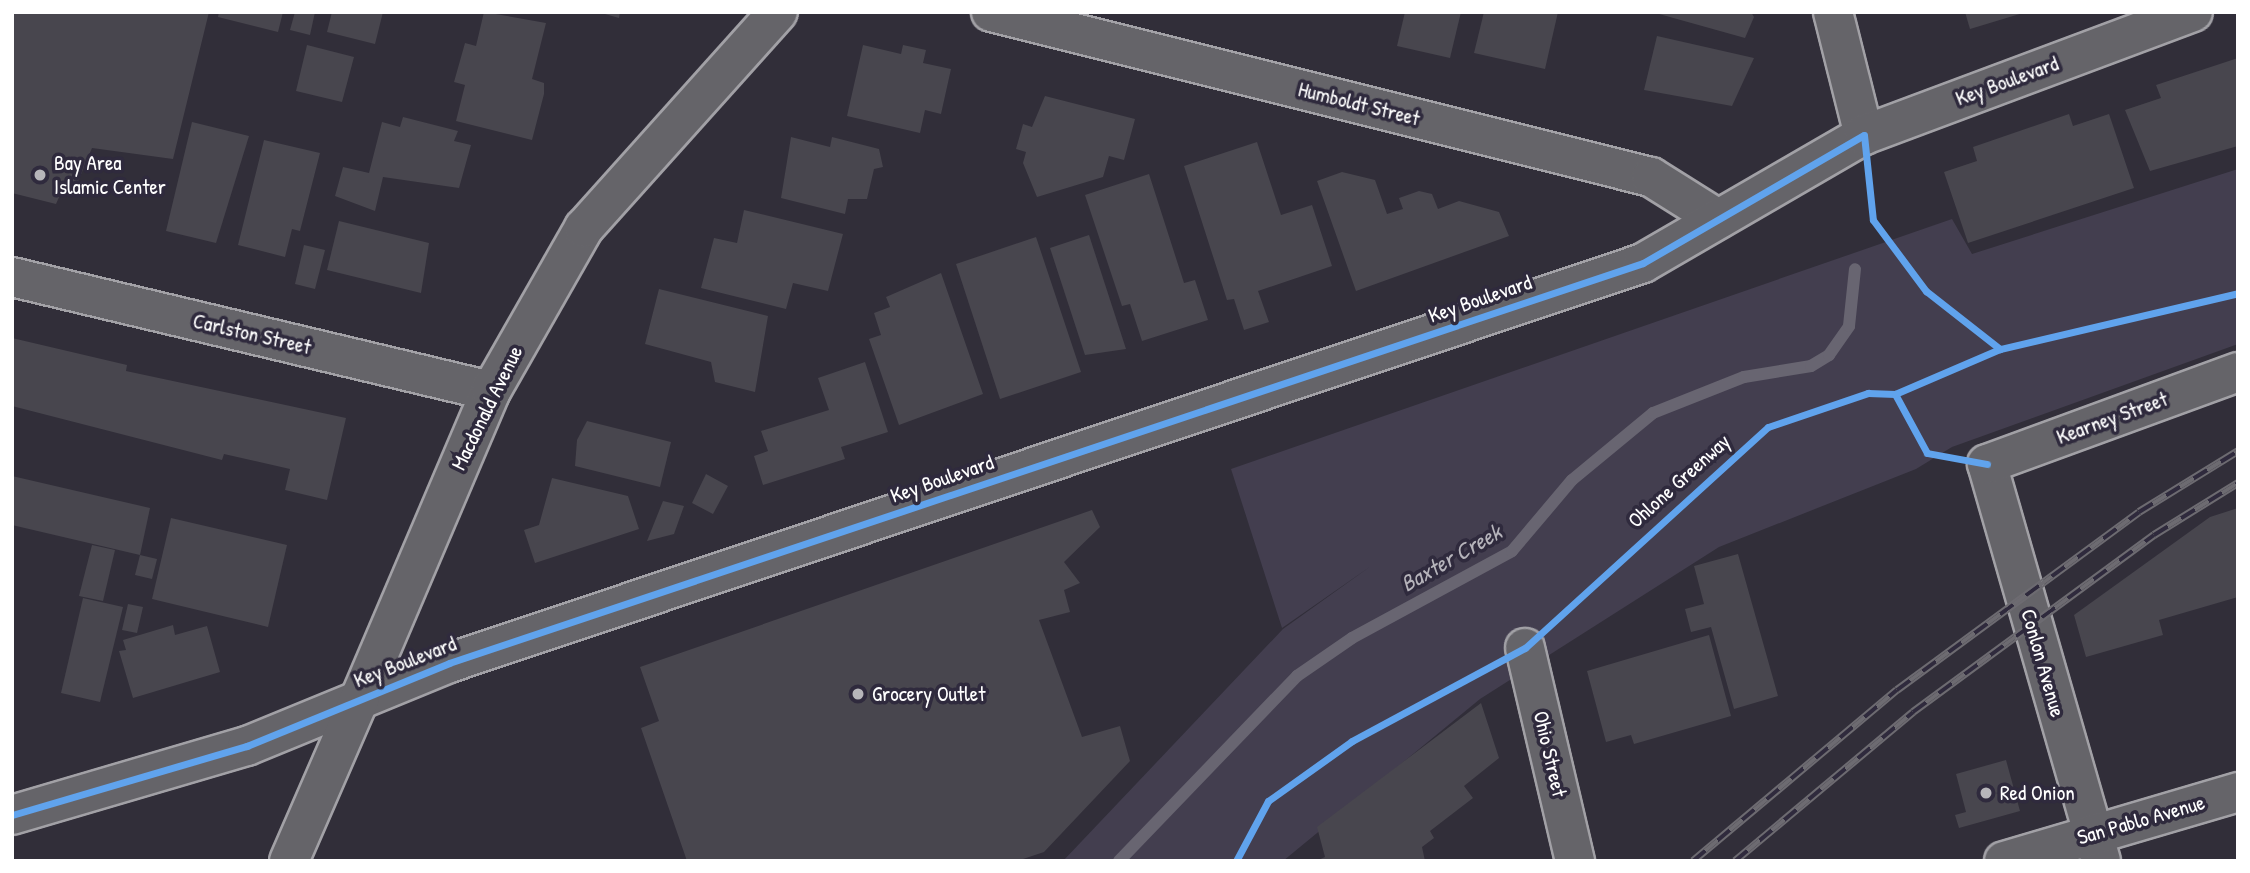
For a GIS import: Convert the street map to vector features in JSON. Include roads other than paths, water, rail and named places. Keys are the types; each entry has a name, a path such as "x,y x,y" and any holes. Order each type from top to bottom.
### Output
{"street":[{"name":"Macdonald Avenue","path":"289,861 491,391 584,228 778,12"},
{"name":"Humboldt Street","path":"991,12 1651,177 1718,219"},
{"path":"1833,12 1864,135"},
{"name":"Key Boulevard","path":"12,815 247,746 360,698 1643,263 1864,135 2193,12"},
{"name":"Carlston Street","path":"12,277 491,391"},
{"name":"Kearney Street","path":"1987,464 2238,372"},
{"name":"Conlon Avenue","path":"1987,464 2096,848"},
{"name":"Ohio Street","path":"1525,648 1575,861"},
{"name":"San Pablo Avenue","path":"2004,861 2096,848 2238,792"}],"waterway":[{"name":"Baxter Creek","path":"1119,861 1297,676 1352,638 1512,551 1572,480 1653,413 1744,377 1811,366 1829,355 1849,326 1855,269"}],"railway":[{"path":"1693,861 1897,690 2139,512 2238,451"},
{"path":"1735,861 1913,712 2154,535 2238,483"}],"place":[{"name":"Bay Area Islamic Center","path":"40,175"},
{"name":"Grocery Outlet","path":"858,694"},
{"name":"Red Onion","path":"1986,793"}]}
